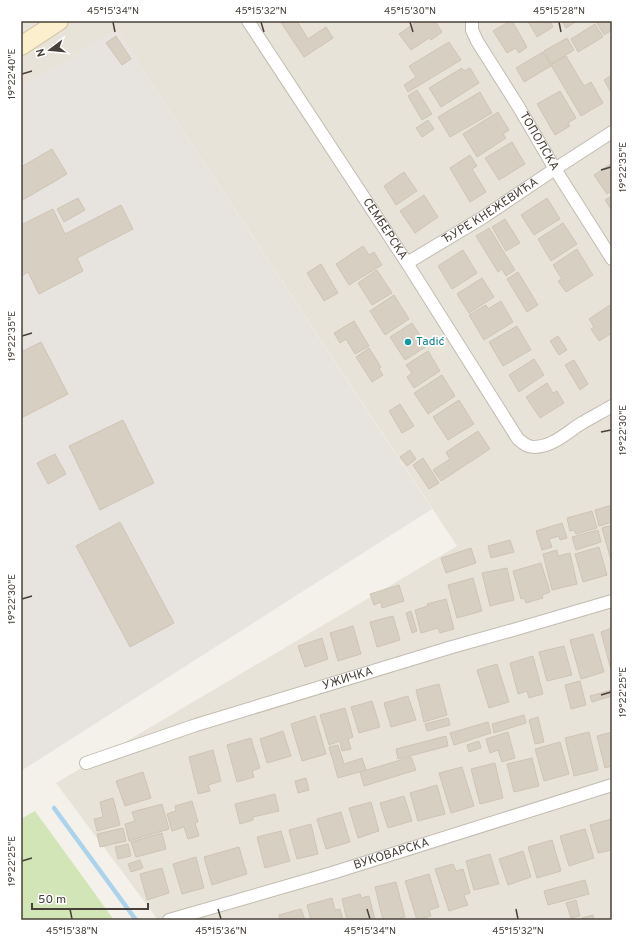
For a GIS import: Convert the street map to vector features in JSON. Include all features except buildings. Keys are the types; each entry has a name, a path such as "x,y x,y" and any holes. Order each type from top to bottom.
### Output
{"main road":[{"path":"21,46 59,21"}],"street":[{"name":"СЕМБЕРСКА","path":"248,21 407,263 518,439 530,447 544,446 557,440 612,406"},
{"name":"ТОПОЛСКА","path":"472,21 472,30 477,41 612,259"},
{"name":"ЂУРЕ КНЕЖЕВИЋА","path":"407,263 482,218 612,132"},
{"name":"УЖИЧКА","path":"86,763 196,725 452,647 612,601"},
{"name":"ВУКОВАРСКА","path":"169,920 340,870 612,785"}],"shaded area":[{"path":"21,21 612,21 612,920 158,920 56,783 457,546 117,31 21,87"},
{"path":"117,31 432,509 21,771 21,87"}],"green space":[{"path":"35,811 114,920 21,920 21,819"}],"waterway":[{"path":"54,808 136,920"}],"place":[{"name":"Tadić","path":"408,342"}]}
